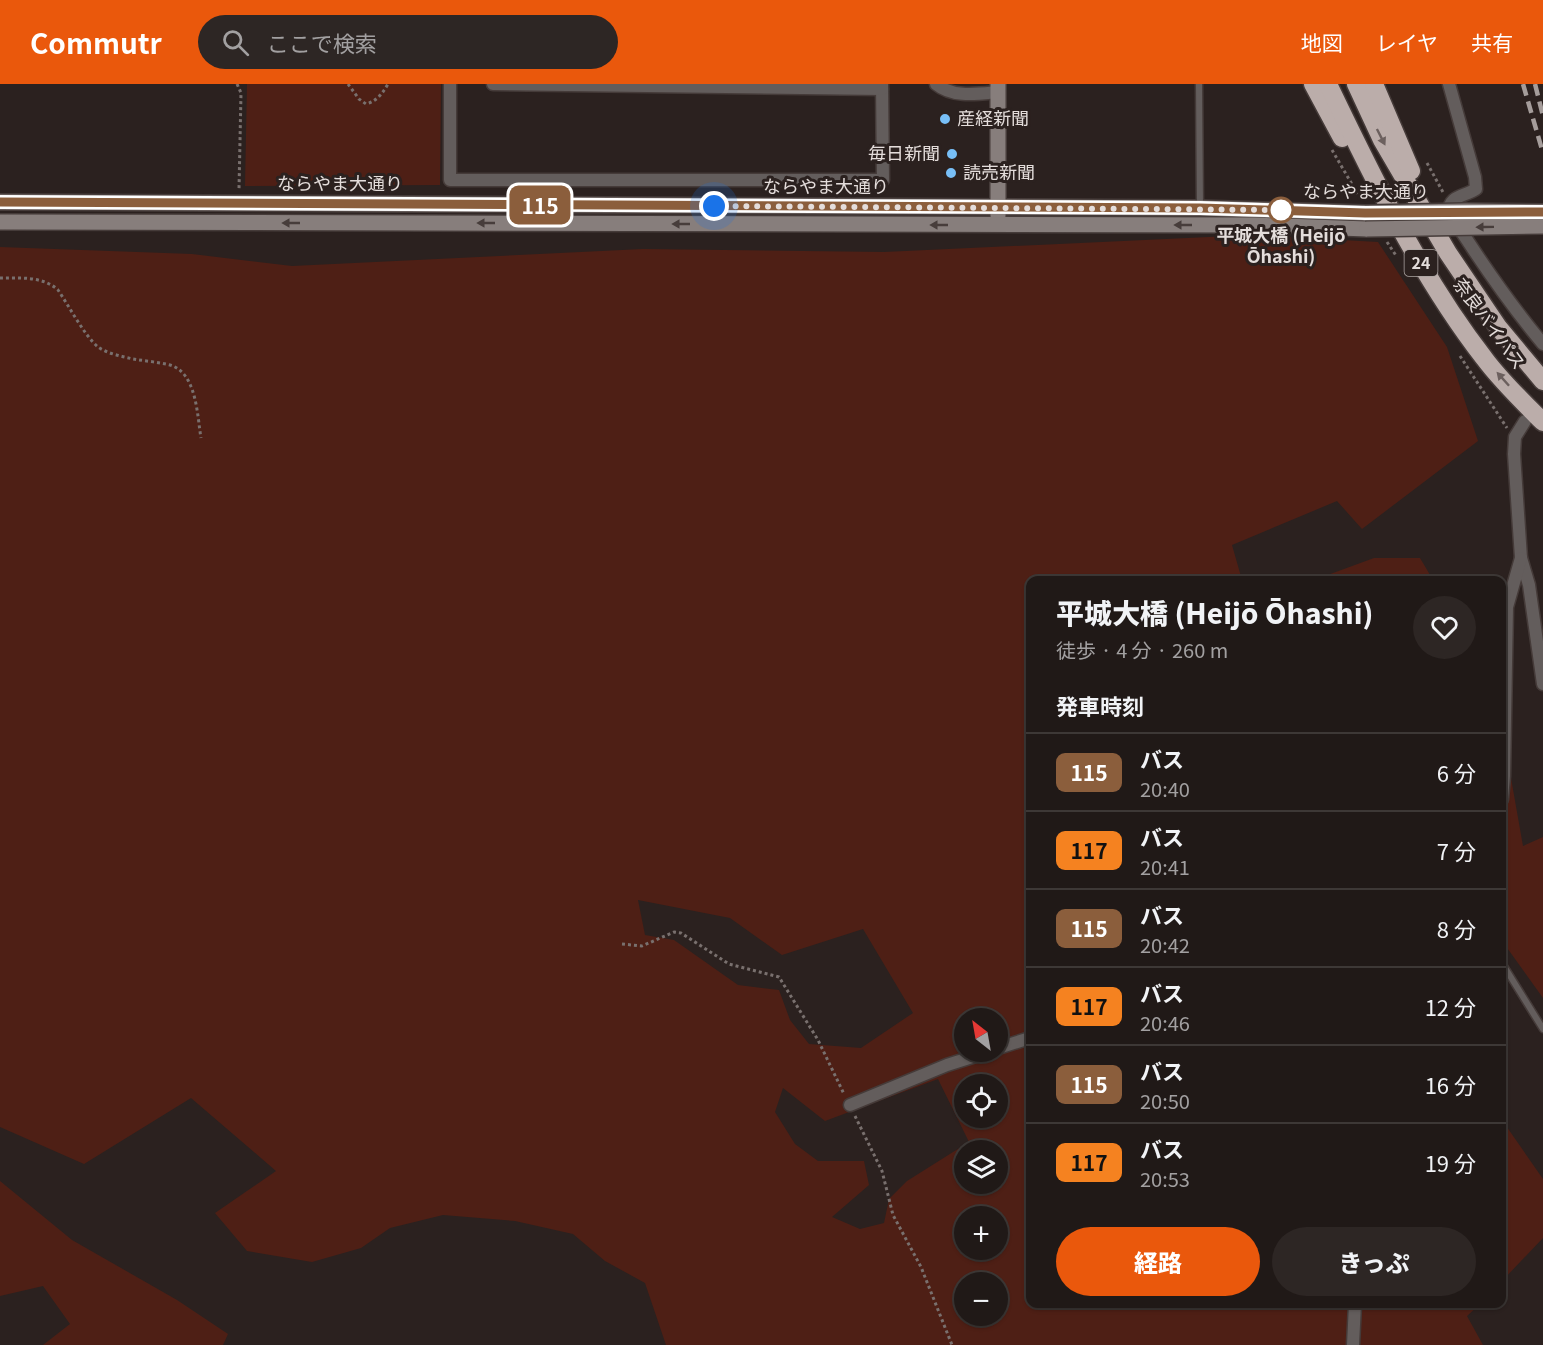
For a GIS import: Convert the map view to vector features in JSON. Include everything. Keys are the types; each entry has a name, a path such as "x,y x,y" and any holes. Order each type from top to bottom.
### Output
{"highway":[{"name":"24","path":"1313,84 1348,149 1410,246"},
{"name":"奈良バイパス","path":"1328,84 1410,246 1457,320 1534,422"},
{"name":"奈良バイパス","path":"1356,84 1382,140 1448,253 1498,327 1543,381"},
{"name":"24","path":"1374,84 1448,253"}],"street":[{"path":"450,84 450,180 883,180 882,86 493,84"},
{"path":"936,84 953,93 998,88 998,225"},
{"path":"1449,84 1475,177 1476,189 1467,195 1452,199 1449,212 1475,254 1521,318 1543,344"},
{"name":"ならやま大通り","path":"0,202 1200,208 1365,213 1543,212"},
{"name":"ならやま大通り","path":"0,222 1253,225 1367,229 1543,226"},
{"path":"1534,422 1515,437 1514,454 1521,558 1529,585 1543,684"},
{"path":"1506,663 1507,607 1521,558"},
{"path":"1008,1045 1026,1039"},
{"path":"850,1105 956,1062"},
{"path":"1353,1345 1355,1308"}],"lane":[{"path":"1199,84 1200,208"},
{"path":"1506,969 1543,1029"}],"path":[{"path":"237,84 241,93 239,203"},
{"path":"348,84 359,99 366,104 374,102 388,84"},
{"path":"0,278 24,278 52,284 99,347 122,356 172,365 180,371 194,394 201,438"},
{"path":"622,944 642,946 674,932 681,933 729,964 779,977 818,1040 882,1171 893,1215 921,1268 952,1345"}],"shaded area":[{"path":"247,84 441,84 440,185 245,186"},
{"path":"1252,235 1378,242 1447,347 1478,441 1362,529 1337,501 1232,545 1241,576 1026,576 1026,1308 1476,1308 1467,1316 1483,1345 666,1345 645,1283 605,1261 573,1234 515,1221 443,1215 390,1228 361,1248 312,1262 247,1251 215,1213 276,1171 191,1098 84,1164 0,1127 0,247 192,254 292,266 643,249 884,252","holes":["638,900 730,918 782,955 863,929 913,1013 861,1048 809,1044 790,1020 779,990 738,985 674,940 645,935","954,1074 1008,1074 1008,1128 962,1128 968,1140 1008,1140 1008,1194 954,1194 954,1151 907,1181 889,1199 884,1223 860,1229 832,1217 869,1185 864,1161 818,1161 795,1144 775,1112 783,1088 825,1121 938,1079 954,1112"]},
{"path":"1374,558 1420,558 1431,576 1325,576"},
{"path":"1506,750 1523,846 1543,837 1543,998 1506,946"},
{"path":"1506,1126 1543,1179 1543,1238 1506,1277"},
{"path":"0,1181 72,1240 177,1300 228,1334 223,1345 43,1345 70,1324 43,1286 0,1296"}],"railway":[{"path":"1523,84 1543,153"},
{"path":"1535,84 1543,116"}],"bus line":[{"name":"115","path":"0,202 1200,208 1365,213 1543,212"}],"place":[{"name":"産経新聞","path":"945,119"},
{"name":"毎日新聞","path":"952,154"},
{"name":"読売新聞","path":"951,173"},
{"name":"平城大橋 (Heijō Ōhashi)","path":"1281,210"}],"route":[{"path":"714,206 1281,210"}]}
